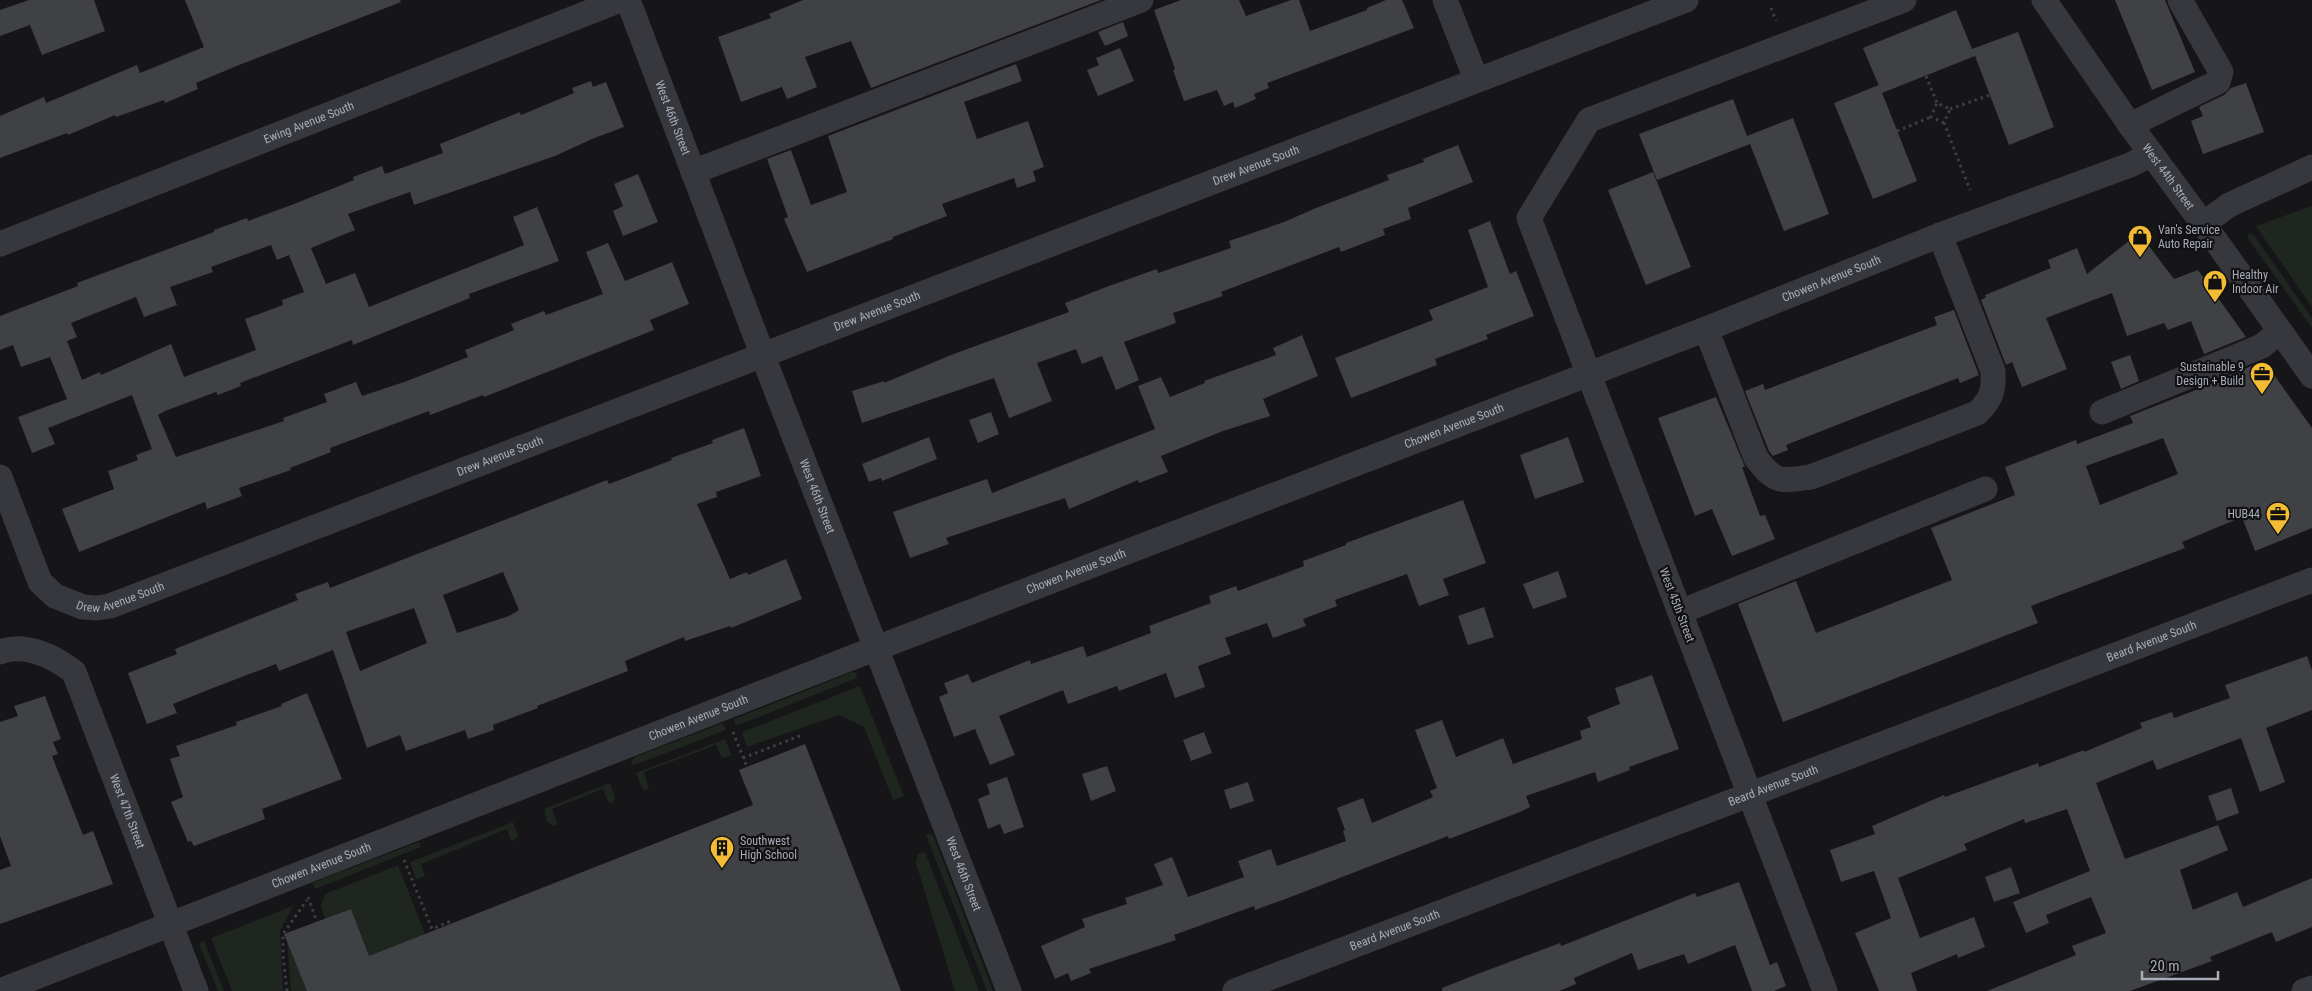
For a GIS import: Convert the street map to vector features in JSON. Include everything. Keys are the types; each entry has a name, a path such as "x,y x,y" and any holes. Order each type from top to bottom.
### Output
{"street":[{"name":"Ewing Avenue South","path":"0,244 620,0"},
{"name":"West 46th Street","path":"628,0 763,356 1009,991"},
{"path":"693,172 1140,0"},
{"path":"1445,0 1476,80"},
{"name":"Drew Avenue South","path":"0,477 40,582 55,596 67,602 83,607 97,608 110,606 1686,0"},
{"name":"West 45th Street","path":"1825,991 1529,218 1589,120 1904,0"},
{"name":"West 44th Street","path":"2044,0 2130,125 2312,376"},
{"path":"2130,125 2218,82 2221,72 2180,0"},
{"name":"Chowen Avenue South","path":"0,990 877,648 1706,329 1940,235 2152,154"},
{"path":"2203,224 2229,204 2312,167"},
{"path":"1706,329 1756,458 1769,475 1783,481 1811,478 1977,412 1988,403 1993,386 1993,371 1940,235"},
{"path":"2102,412 2262,346 2279,332"},
{"path":"1680,612 1986,489"},
{"name":"Beard Avenue South","path":"1235,991 2312,580"},
{"name":"West 47th Street","path":"0,652 5,650 35,651 59,660 74,672 196,991"},
{"path":"2304,991 2312,988"}],"path":[{"path":"1771,8 1774,17"},
{"path":"1926,76 1937,103 1950,109 1990,95"},
{"path":"1897,131 1931,117 1937,103"},
{"path":"1944,123 1950,109"},
{"path":"1931,117 1944,123 1970,190"},
{"path":"733,732 747,767"},
{"path":"743,758 802,735"},
{"path":"404,860 432,929 449,922 450,924"},
{"path":"288,991 283,956 284,931 308,897 317,922"}],"shaded area":[{"path":"2312,206 2312,307 2256,226"},
{"path":"2247,234 2253,234 2312,318 2312,328 2249,240"},
{"path":"853,672 856,673 857,678 736,726 734,719"},
{"path":"860,686 904,796 893,800 864,727 839,715 747,747 742,732"},
{"path":"723,723 726,730 632,766 631,762 635,757"},
{"path":"725,739 732,756 722,758 716,745 644,772 649,788 645,790 642,788 636,773"},
{"path":"610,783 615,798 612,803 608,802 603,789 552,809 557,823 555,826 547,822 544,809"},
{"path":"513,822 518,835 514,841 511,840 507,829 421,864 425,876 416,879 410,862"},
{"path":"926,835 933,835 993,991 987,991"},
{"path":"419,842 421,847 315,889 312,883"},
{"path":"925,852 979,991 955,991 916,863 918,854"},
{"path":"398,865 425,934 369,956 351,909 325,919 321,906 325,894"},
{"path":"293,906 280,931 283,991 232,991 211,938"},
{"path":"287,940 308,991 291,991"},
{"path":"204,941 224,991 218,991 200,946 200,943"}],"building":[{"path":"29,0 94,0 105,31 42,55 30,25 0,36 0,10"},
{"path":"185,0 400,0 401,2 196,83 198,89 165,103 164,100 116,117 115,115 68,135 67,133 0,158 0,116 44,97 46,103 137,65 140,73 204,47"},
{"path":"803,0 1101,0 871,88 851,41 805,57 817,87 787,99 782,87 741,102 718,37 771,18 769,14"},
{"path":"1181,0 1239,0 1246,16 1291,0 1299,0 1310,31 1367,10 1367,8 1386,0 1402,0 1414,28 1267,83 1269,88 1254,94 1256,99 1235,108 1233,102 1224,106 1217,90 1184,101 1154,10"},
{"path":"2115,0 2165,0 2195,72 2152,90"},
{"path":"1956,10 1972,49 2018,32 2054,127 2009,145 1975,56 1882,93 1863,48"},
{"path":"1123,22 1128,36 1105,46 1098,32"},
{"path":"1120,48 1134,81 1098,96 1087,70 1099,65 1096,58"},
{"path":"1016,64 1022,81 964,102 977,139 1028,121 1044,167 1033,171 1036,181 1017,188 1014,178 942,204 947,216 807,272 784,219 788,217 767,159 791,150 811,205 847,192 828,136"},
{"path":"591,81 593,87 606,82 624,127 555,156 414,205 410,192 348,214 355,230 311,248 326,284 355,273 369,307 524,245 513,217 537,207 559,261 469,294 470,298 353,345 352,340 240,383 241,386 218,395 216,392 165,411 158,415 176,457 284,421 283,418 327,402 324,394 356,382 362,396 407,381 468,357 465,350 514,330 511,324 544,311 546,315 603,294 586,252 608,243 625,281 672,262 689,304 650,320 654,330 484,397 483,395 430,415 429,411 330,448 331,452 290,468 291,470 239,488 242,496 207,509 205,502 79,552 62,509 114,489 108,471 138,460 136,455 152,449 132,395 48,428 55,444 32,453 18,417 67,399 50,357 21,367 13,345 0,350 0,316 78,286 77,283 214,232 214,230 247,218 248,221 294,204 354,180 353,177 382,166 385,174 443,153 440,144 520,112 521,115 574,93 572,88","holes":["271,245 277,260 289,255 304,292 282,300 283,305 245,319 256,350 184,377 171,344 101,375 100,372 82,380 67,341 77,337 71,323 136,297 144,317 177,305 170,287 213,272 211,267"]},
{"path":"2246,83 2264,132 2203,154 2191,121 2203,116 2199,107 2224,95 2231,88"},
{"path":"1879,85 1917,181 1873,199 1834,103"},
{"path":"1733,99 1747,136 1793,118 1829,214 1784,231 1750,144 1657,180 1639,134"},
{"path":"1458,145 1473,182 1408,208 1411,219 1383,229 1385,235 1341,252 1339,247 1221,292 1223,296 1173,313 1176,323 1124,342 1139,380 1116,390 1102,356 1082,364 1076,349 1037,363 1052,401 1009,418 994,378 862,423 852,391 884,381 884,383 951,355 1069,312 1065,303 1109,286 1157,269 1158,273 1231,248 1229,241 1284,222 1389,180 1387,175 1424,162 1423,159"},
{"path":"1653,172 1691,267 1646,285 1608,190"},
{"path":"638,174 658,222 623,236 613,211 623,206 614,184"},
{"path":"1490,221 1510,274 1516,271 1534,316 1486,335 1488,339 1435,359 1437,365 1351,398 1335,358 1433,320 1429,310 1488,287 1468,230"},
{"path":"2139,233 2174,279 2198,270 2246,337 2204,354 2191,321 2168,330 2164,323 2127,336 2112,293 2046,318 2067,369 2022,387 2012,362 2006,365 1981,300 1986,297 1985,295 2051,268 2048,260 2077,248 2087,274"},
{"path":"1954,310 1979,375 1960,383 1958,378 1786,445 1788,450 1773,456 1769,451 1745,391 1763,384 1765,390 1937,325 1934,317"},
{"path":"1302,335 1318,376 1263,399 1270,416 1223,431 1161,456 1168,472 1139,483 1138,480 1069,509 1065,498 946,538 949,544 910,558 893,512 987,479 992,493 1155,429 1138,386 1161,377 1170,397 1205,383 1204,381 1276,355 1273,348"},
{"path":"2130,355 2139,381 2121,389 2111,362"},
{"path":"2264,361 2312,428 2312,528 2255,551 2242,517 2182,542 2185,548 2031,606 2038,623 1783,722 1738,604 1796,581 1816,633 1952,580 1931,528 2015,495 2005,467 2076,440 2077,444 2133,423 2130,416","holes":["2163,438 2178,474 2100,505 2086,466"]},
{"path":"1716,397 1745,467 1742,467 1760,516 1765,515 1775,539 1732,556 1712,509 1695,516 1658,418"},
{"path":"991,412 999,434 978,443 969,420"},
{"path":"744,428 761,476 716,492 717,497 697,504 730,579 747,572 748,575 786,559 802,599 731,628 730,626 685,641 684,637 625,661 628,671 493,725 494,730 468,739 465,730 406,751 400,735 367,748 333,650 279,671 276,664 213,688 173,704 177,713 147,724 128,673 177,654 175,649 298,600 295,594 328,582 330,588 607,480 609,484 672,460 671,458 713,443 712,440","holes":["503,572 519,610 509,616 457,633 443,595","414,608 427,643 360,671 346,632"]},
{"path":"929,437 937,459 882,481 881,478 869,482 862,464"},
{"path":"1568,437 1584,482 1535,499 1520,455"},
{"path":"1463,500 1486,563 1443,579 1449,595 1419,606 1407,574 1335,600 1337,606 1303,619 1306,626 1273,638 1267,623 1225,638 1231,654 1198,666 1205,687 1175,698 1166,673 1119,691 1117,686 1068,704 1063,690 999,716 1015,755 990,765 975,729 954,737 939,697 948,693 944,683 968,674 972,683 1030,660 1031,664 1083,646 1087,657 1151,633 1149,626 1211,603 1209,596 1236,586 1238,591 1304,566 1303,561 1346,545 1346,543"},
{"path":"1558,571 1567,597 1533,609 1523,584"},
{"path":"1484,607 1494,637 1468,645 1458,616"},
{"path":"2307,656 2312,670 2312,710 2266,728 2285,782 2260,792 2241,738 2157,770 2153,760 2096,783 2125,859 2218,825 2228,850 2180,870 2193,910 2237,892 2243,907 2312,878 2312,927 2276,942 2272,932 2210,957 2212,961 2130,991 1987,991 2076,955 2072,946 2106,933 2091,897 2046,915 2049,923 2026,933 2013,902 2090,871 2067,809 2025,823 2024,819 1964,844 1967,850 1898,878 1920,938 1974,917 1985,947 1958,958 1957,954 1911,973 1917,991 1879,991 1855,933 1891,918 1874,871 1841,882 1830,850 1875,834 1872,826 1944,795 1945,797 2038,763 2039,767 2084,750 2084,752 2142,728 2140,723 2172,712 2174,718 2230,698 2225,685"},
{"path":"1652,675 1679,749 1629,767 1630,770 1598,782 1595,772 1526,796 1530,807 1520,812 1449,839 1448,836 1255,910 1254,906 1174,935 1176,940 1089,969 1091,973 1071,981 1068,973 1055,979 1041,946 1085,927 1082,919 1127,904 1125,898 1163,885 1154,864 1172,857 1188,897 1244,877 1238,861 1271,849 1277,866 1346,841 1343,831 1345,830 1337,808 1363,798 1372,823 1433,797 1430,791 1437,788 1415,730 1442,720 1456,757 1503,738 1513,764 1582,739 1580,731 1591,727 1587,717 1620,704 1615,688"},
{"path":"307,693 342,779 262,809 265,819 194,846 191,841 188,842 171,802 183,797 170,759 180,756 176,746 237,725 236,722 282,706 281,704"},
{"path":"45,696 61,739 53,742 58,754 52,756 83,835 93,831 113,884 0,924 0,870 11,866 0,836 0,722 18,716 14,706"},
{"path":"1204,732 1212,753 1191,761 1183,740"},
{"name":"Southwest High School","path":"805,744 901,991 307,991 284,934 351,909 369,956 753,805 739,770"},
{"path":"1107,766 1116,791 1091,801 1082,774"},
{"path":"1007,777 1024,827 1004,834 1000,824 988,829 978,799 990,794 987,784"},
{"path":"1248,782 1254,801 1230,809 1224,790"},
{"path":"2231,788 2239,813 2217,821 2208,796"},
{"path":"2011,867 2020,893 1994,902 1985,877"},
{"path":"1739,882 1770,965 1777,962 1786,986 1774,991 1752,991 1735,945 1688,964 1684,954 1638,970 1632,953 1574,978 1576,984 1559,991 1442,991 1442,988 1480,973 1560,943 1561,946 1695,893 1697,897"}],"place":[{"name":"Van's Service Auto Repair","path":"2140,258"},
{"name":"Healthy Indoor Air","path":"2215,303"},
{"name":"Sustainable 9 Design + Build","path":"2262,395"},
{"name":"HUB44","path":"2278,535"},
{"name":"Southwest High School","path":"722,869"}]}
